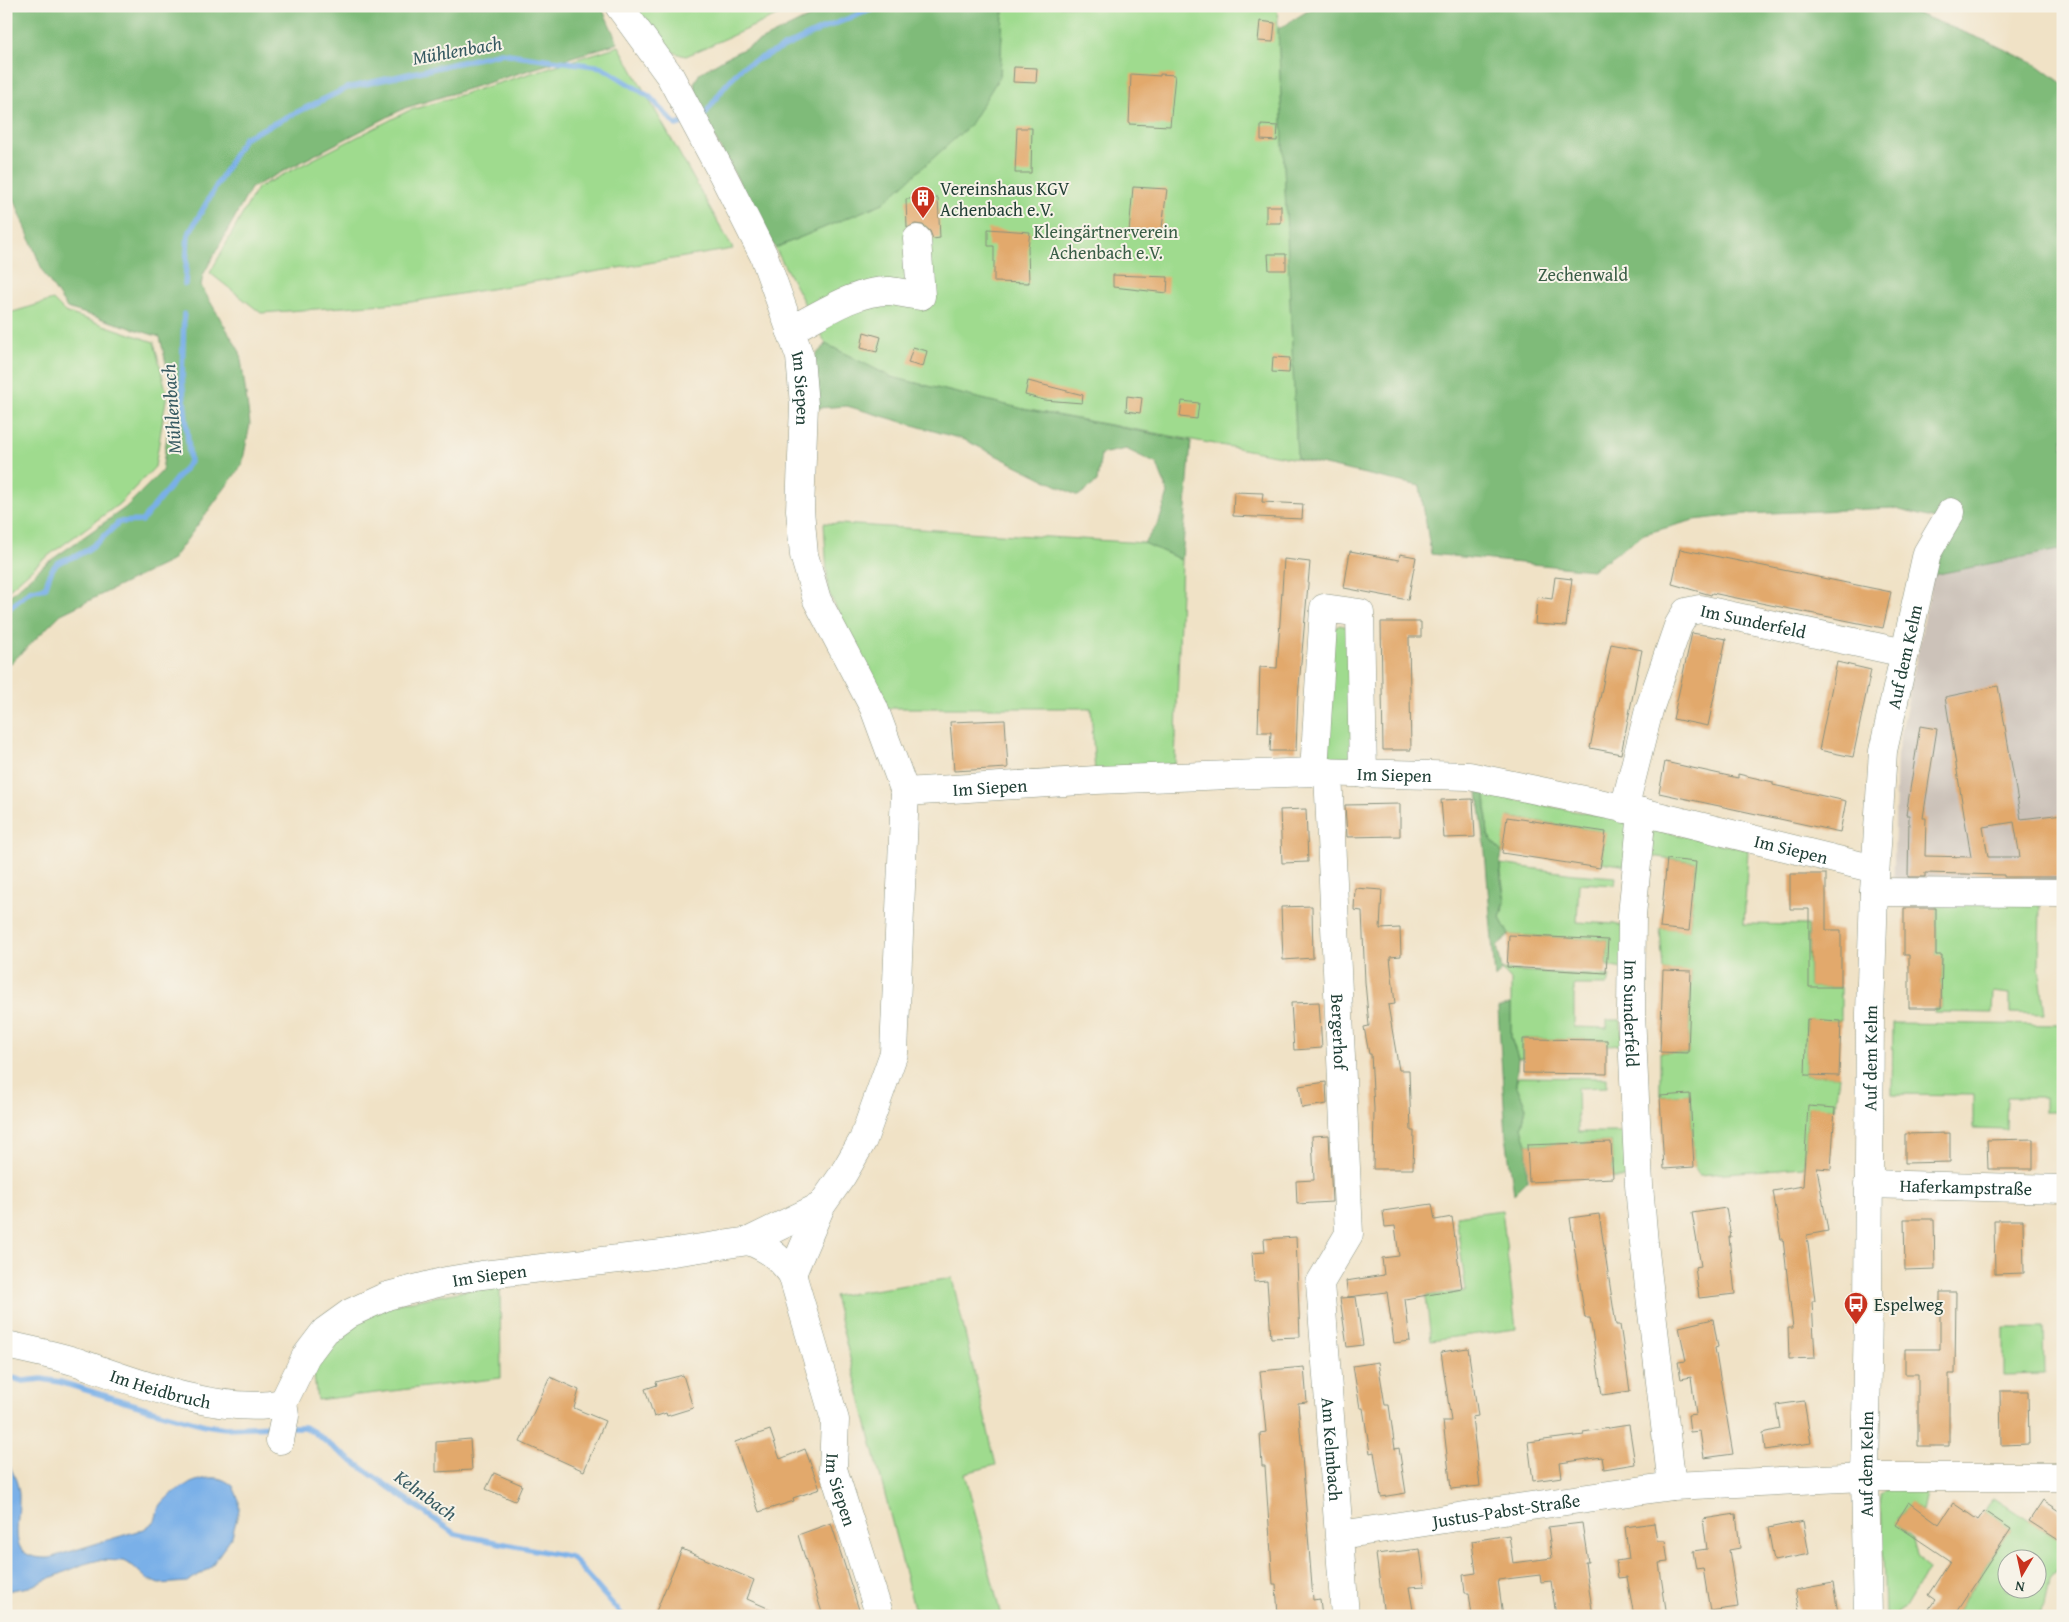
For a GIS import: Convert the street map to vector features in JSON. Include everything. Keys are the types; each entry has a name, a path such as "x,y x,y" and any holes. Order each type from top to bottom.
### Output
{"street":[{"name":"Im Siepen","path":"619,6 670,76 764,256 800,357 804,405 800,510 804,555 817,600 874,708 905,792 894,1052 863,1140 842,1176 821,1206 792,1274"},
{"path":"790,330 862,295 892,291 921,296 917,239"},
{"name":"Auf dem Kelm","path":"1868,1616 1865,1477 1868,1184 1874,880 1883,751 1927,553 1951,512"},
{"name":"Bergerhof","path":"1320,1283 1348,1234 1321,772 1324,608 1360,613 1363,774"},
{"name":"Im Sunderfeld","path":"1672,1486 1639,1185 1631,1014 1633,810 1649,710 1678,626 1686,612 1700,609 1905,653"},
{"name":"Im Siepen","path":"905,792 1096,780 1321,772 1469,776 1633,810 1874,880 2063,893"},
{"name":"Haferkampstraße","path":"1868,1184 2063,1188"},
{"name":"Im Siepen","path":"283,1403 306,1356 325,1331 350,1313 387,1296 446,1281 482,1275 653,1255 748,1241 821,1206"},
{"name":"Im Siepen","path":"748,1241 768,1248 792,1274 835,1420 833,1469 880,1616"},
{"name":"Am Kelmbach","path":"1320,1283 1346,1616"},
{"name":"Im Heidbruch","path":"6,1345 68,1360 137,1384 200,1399 228,1404 257,1405 283,1403"},
{"path":"280,1440 285,1416 283,1403"},
{"path":"1865,1477 2063,1477"},
{"name":"Justus-Pabst-Straße","path":"1340,1536 1672,1486 1865,1477"}],"shaded area":[{"path":"2063,549 2063,897 1893,893 1897,755 1933,575"}],"green space":[{"path":"6,6 601,6 618,43 405,108 251,188 203,275 201,286 240,352 250,424 242,465 171,561 61,614 6,668 6,599 44,565 125,508 162,471 173,394 160,337 67,308 43,272 6,178"},
{"path":"634,6 799,6 686,56 662,44"},
{"path":"832,6 1018,6 1003,11 1000,76 969,126 883,203 775,248 700,111 694,83 700,73 725,58"},
{"name":"Kleingärtnerverein Achenbach e.V.","path":"1018,6 1277,6 1297,459 1023,409 891,377 826,344 775,248 883,203 1000,76 1003,11"},
{"name":"Zechenwald","path":"1316,6 1898,6 1991,43 2039,66 2063,84 2063,549 1933,575 1955,524 1892,508 1746,514 1694,520 1644,534 1592,570 1431,554 1420,486 1297,459 1278,29"},
{"path":"619,46 733,249 411,302 261,313 210,273 257,188 408,111"},
{"path":"53,300 65,312 154,342 167,394 155,467 119,504 41,561 6,592 6,314"},
{"path":"826,344 891,377 1023,409 1191,441 1182,560 1144,543 1159,522 1168,493 1157,464 1126,449 1101,454 1097,482 1078,496 965,440 847,406 817,408 814,357"},
{"path":"824,523 1144,543 1182,560 1175,764 1095,773 1091,708 885,708 828,591"},
{"path":"1339,625 1348,627 1354,759 1329,761 1324,722 1332,632"},
{"path":"1478,792 1485,794 1488,835 1502,853 1500,864 1505,901 1500,918 1509,935 1497,946 1502,970 1495,978 1484,838"},
{"path":"1485,794 1621,820 1627,824 1628,866 1601,862 1605,832 1508,817 1502,853 1488,835"},
{"path":"1652,829 1748,850 1744,924 1808,925 1809,987 1841,987 1841,1021 1807,1020 1805,1075 1839,1076 1835,1108 1808,1107 1804,1167 1699,1175 1694,1167 1690,1094 1660,1096 1660,1052 1688,1053 1691,972 1663,970 1660,928 1689,930 1696,862 1650,856"},
{"path":"1500,864 1574,874 1616,877 1615,885 1579,883 1577,922 1614,924 1626,927 1623,969 1607,966 1608,940 1509,935 1500,918 1505,901"},
{"path":"2040,897 2039,966 2045,1014 2010,1013 2010,994 1993,992 1992,1013 1934,1012 1934,1009 1941,1008 1942,956 1936,955 1936,904"},
{"path":"1502,970 1610,976 1608,985 1574,985 1574,1027 1607,1028 1607,1020 1621,1020 1622,1045 1607,1046 1606,1040 1523,1039 1523,1058 1518,1058 1511,1038 1511,980"},
{"path":"1511,1004 1511,1038 1518,1058 1516,1084 1526,1107 1522,1127 1527,1145 1527,1181 1514,1194 1506,1136 1498,1008"},
{"path":"1893,1023 2063,1025 2063,1112 2045,1112 2045,1097 2007,1097 2006,1129 1973,1128 1973,1095 1892,1094"},
{"path":"1518,1077 1607,1078 1607,1087 1577,1088 1578,1132 1627,1132 1629,1178 1613,1178 1611,1142 1527,1145 1522,1128 1526,1107 1516,1084"},
{"path":"1502,1210 1516,1329 1431,1340 1426,1296 1466,1291 1456,1216"},
{"path":"952,1278 996,1465 965,1473 1001,1616 916,1616 834,1296"},
{"path":"500,1284 501,1378 317,1400 313,1367 331,1336 381,1307"},
{"path":"2004,1328 2043,1328 2044,1374 2004,1375"},
{"path":"1889,1489 1927,1489 1922,1511 1909,1503 1895,1523 1913,1539 1917,1556 1928,1570 1905,1608 1893,1616 1885,1614 1881,1494"},
{"path":"1994,1498 2063,1543 2063,1564 2050,1580 2045,1607 2040,1616 1959,1616 1956,1614 1996,1552 1996,1600 2046,1600 2046,1550 1997,1550 2011,1529 1985,1512"}],"water":[{"path":"6,1460 17,1484 19,1500 18,1541 26,1554 49,1558 144,1529 155,1521 158,1510 167,1498 191,1483 208,1478 225,1480 233,1486 239,1500 239,1510 232,1536 210,1568 187,1582 159,1584 147,1579 133,1566 123,1561 99,1560 84,1564 29,1587 6,1591"}],"building":[{"path":"1260,21 1275,23 1273,42 1258,41"},
{"path":"1014,67 1037,68 1036,83 1013,82"},
{"path":"1131,74 1175,75 1170,126 1129,124"},
{"path":"1261,125 1278,126 1277,141 1261,140"},
{"path":"1017,128 1032,128 1031,173 1015,173"},
{"path":"1133,187 1167,189 1161,236 1129,232"},
{"name":"Vereinshaus KGV Achenbach e.V.","path":"938,198 940,238 933,239 930,231 923,225 915,224 907,228 906,199"},
{"path":"1266,206 1281,206 1281,223 1266,223"},
{"path":"988,229 1030,232 1028,247 1029,283 994,282 994,246 988,246"},
{"path":"1268,254 1286,254 1286,270 1269,270"},
{"path":"1113,275 1168,277 1167,293 1113,287"},
{"path":"864,332 881,337 877,352 861,348"},
{"path":"913,347 927,351 923,367 908,363"},
{"path":"1273,357 1290,358 1289,373 1272,372"},
{"path":"1028,381 1083,395 1082,403 1044,400 1025,395"},
{"path":"1127,396 1142,398 1140,413 1126,411"},
{"path":"1182,401 1199,403 1197,419 1180,417"},
{"path":"1234,492 1263,493 1262,502 1303,504 1302,519 1233,516"},
{"path":"1680,549 1891,592 1883,628 1712,593 1711,595 1672,584"},
{"path":"1350,551 1399,560 1400,554 1416,557 1408,600 1344,588"},
{"path":"1284,559 1310,562 1298,697 1296,751 1270,751 1271,732 1258,732 1260,667 1277,668"},
{"path":"1555,577 1572,579 1566,626 1535,624 1537,597 1552,599"},
{"path":"1381,622 1421,622 1421,637 1409,637 1411,750 1383,750"},
{"path":"1692,633 1726,639 1708,726 1673,719"},
{"path":"1611,644 1642,650 1621,754 1590,748"},
{"path":"1837,662 1871,670 1853,757 1819,750"},
{"path":"1998,686 2021,819 2063,814 2063,877 2004,877 2004,875 1925,873 1925,877 1908,877 1909,815 1906,815 1920,726 1937,729 1923,818 1926,818 1925,856 1971,857 1945,697","holes":["2014,822 2020,857 1988,857 1983,827"]},
{"path":"1005,720 1008,768 954,771 950,722"},
{"path":"1665,762 1738,778 1738,774 1773,782 1773,785 1846,801 1840,832 1659,793"},
{"path":"1473,799 1475,837 1444,838 1441,800"},
{"path":"1400,804 1400,836 1347,837 1345,805"},
{"path":"1306,809 1308,862 1282,863 1280,810"},
{"path":"1507,817 1606,832 1600,868 1502,853"},
{"path":"1667,859 1696,862 1689,931 1660,928"},
{"path":"1790,874 1826,874 1826,930 1841,930 1841,987 1809,987 1809,909 1790,909"},
{"path":"1355,888 1382,890 1380,929 1400,928 1401,956 1390,957 1395,1004 1388,1005 1399,1070 1409,1070 1411,1131 1414,1131 1413,1169 1373,1169 1374,1109 1371,1054 1369,1054 1364,1027 1369,1026 1362,911 1354,910"},
{"path":"1312,906 1313,958 1283,960 1281,907"},
{"path":"1904,908 1936,908 1936,955 1942,955 1941,1008 1909,1008 1909,955 1904,955"},
{"path":"1509,935 1608,940 1606,973 1507,967"},
{"path":"1663,970 1691,971 1688,1053 1660,1052"},
{"path":"1319,1002 1322,1048 1294,1050 1291,1003"},
{"path":"1807,1019 1841,1021 1839,1076 1805,1075"},
{"path":"1523,1039 1607,1040 1607,1074 1523,1073"},
{"path":"1326,1082 1327,1104 1302,1108 1299,1086"},
{"path":"1690,1094 1694,1167 1664,1169 1660,1096"},
{"path":"1808,1106 1835,1108 1831,1169 1817,1168 1828,1231 1807,1235 1815,1301 1812,1301 1815,1358 1789,1359 1788,1328 1793,1328 1783,1239 1781,1239 1773,1191 1803,1186"},
{"path":"1950,1133 1950,1162 1905,1163 1905,1134"},
{"path":"1329,1135 1332,1202 1297,1204 1296,1181 1314,1180 1312,1136"},
{"path":"2033,1139 2033,1169 1988,1169 1987,1140"},
{"path":"1611,1142 1613,1178 1529,1182 1527,1145"},
{"path":"1432,1204 1435,1220 1452,1217 1462,1289 1405,1299 1410,1341 1394,1343 1387,1292 1348,1297 1346,1281 1384,1275 1382,1258 1399,1256 1395,1226 1385,1227 1383,1211"},
{"path":"1726,1208 1731,1237 1729,1237 1735,1294 1699,1298 1695,1267 1701,1266 1692,1213"},
{"path":"1599,1214 1616,1325 1620,1325 1630,1391 1602,1395 1590,1318 1585,1318 1570,1218"},
{"path":"1904,1219 1934,1219 1935,1269 1905,1270"},
{"path":"1994,1220 2023,1220 2024,1273 1995,1274"},
{"path":"1296,1237 1300,1337 1271,1338 1267,1281 1254,1282 1252,1253 1265,1252 1264,1239"},
{"path":"1940,1292 1956,1292 1955,1374 1949,1374 1949,1446 1918,1446 1918,1374 1905,1374 1905,1349 1940,1349"},
{"path":"1356,1297 1363,1345 1347,1347 1340,1298"},
{"path":"1713,1319 1718,1347 1715,1348 1733,1454 1704,1458 1700,1431 1690,1432 1688,1415 1696,1414 1691,1377 1681,1379 1678,1362 1686,1361 1679,1327"},
{"path":"1468,1348 1478,1416 1472,1417 1480,1486 1451,1489 1443,1421 1451,1421 1441,1352"},
{"path":"1378,1362 1385,1405 1389,1405 1395,1449 1399,1448 1406,1493 1381,1497 1374,1452 1370,1453 1363,1408 1360,1408 1353,1366"},
{"path":"1304,1367 1307,1402 1298,1403 1313,1600 1320,1599 1322,1616 1278,1616 1276,1584 1273,1584 1265,1466 1262,1466 1260,1433 1266,1432 1260,1371"},
{"path":"683,1375 693,1408 667,1416 666,1413 654,1417 645,1389 657,1385 656,1382"},
{"path":"550,1377 579,1390 574,1408 605,1421 584,1471 520,1442"},
{"path":"2000,1391 2028,1391 2029,1444 2001,1445"},
{"path":"1804,1401 1811,1443 1765,1450 1763,1433 1780,1429 1776,1405"},
{"path":"1629,1425 1635,1464 1604,1469 1602,1457 1560,1463 1562,1477 1533,1481 1528,1442 1584,1435 1583,1432"},
{"path":"770,1430 780,1459 805,1449 820,1489 793,1498 794,1501 759,1512 735,1442"},
{"path":"470,1439 472,1470 436,1472 436,1442"},
{"path":"494,1473 522,1485 515,1501 486,1489"},
{"path":"2043,1500 2063,1513 2063,1543 2029,1521"},
{"path":"1909,1502 1939,1524 1953,1503 1978,1520 1984,1511 2011,1529 1954,1616 1924,1616 1935,1600 1928,1595 1950,1561 1895,1524"},
{"path":"1736,1514 1740,1548 1729,1550 1738,1607 1710,1611 1703,1568 1696,1569 1693,1551 1707,1549 1703,1519"},
{"path":"1803,1521 1809,1554 1774,1561 1768,1528"},
{"path":"831,1523 861,1616 823,1616 798,1535"},
{"path":"1582,1523 1588,1562 1585,1562 1593,1616 1556,1616 1551,1581 1541,1582 1540,1575 1498,1580 1503,1616 1472,1616 1469,1593 1465,1593 1463,1575 1476,1573 1472,1541 1509,1535 1513,1563 1552,1558 1548,1527"},
{"path":"1654,1523 1657,1541 1665,1541 1668,1562 1659,1563 1667,1616 1634,1616 1627,1577 1618,1578 1616,1561 1629,1559 1625,1527"},
{"path":"682,1549 754,1580 747,1599 786,1616 654,1616"},
{"path":"1420,1549 1425,1586 1409,1587 1414,1616 1384,1616 1376,1554"},
{"path":"1833,1583 1838,1613 1822,1616 1800,1616 1795,1590"}],"waterway":[{"name":"Mühlenbach","path":"700,118 703,117 725,86 742,67 822,29 880,6"},
{"name":"Mühlenbach","path":"185,284 188,235 244,138 347,88 501,53 602,67 650,97 676,125 686,122"},
{"name":"Mühlenbach","path":"6,611 30,591 46,587 49,576 57,564 87,550 119,522 142,521 190,462 182,378 184,314"},
{"name":"Kelmbach","path":"6,1376 23,1381 42,1379 60,1382 205,1425 225,1428 275,1426"},
{"name":"Kelmbach","path":"291,1427 304,1427 314,1432 455,1534 571,1557 623,1616"}],"place":[{"name":"Vereinshaus KGV Achenbach e.V.","path":"923,219"},
{"name":"Espelweg","path":"1856,1325"}]}
